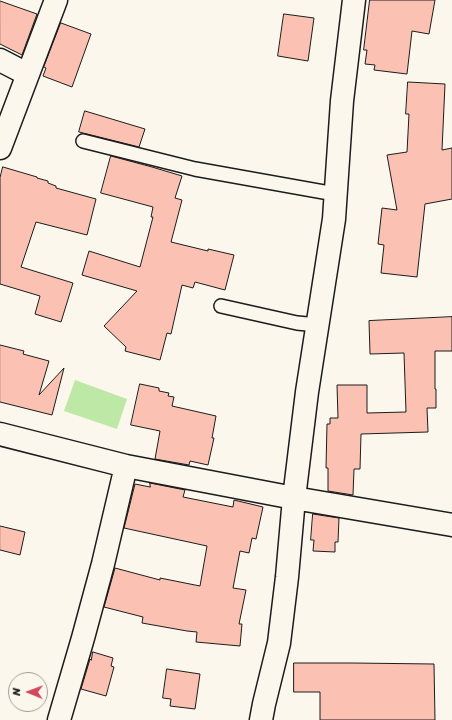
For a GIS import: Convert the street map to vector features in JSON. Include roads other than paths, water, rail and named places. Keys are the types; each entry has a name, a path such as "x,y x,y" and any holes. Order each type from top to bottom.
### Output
{"street":[{"path":"0,148 56,0"},
{"path":"261,720 279,642 307,392 334,219 342,101 354,0"},
{"path":"0,60 27,74"},
{"path":"0,434 126,466 294,498 452,525"},
{"path":"59,720 103,564 126,466"}],"lane":[{"path":"83,141 195,169 335,194"},
{"path":"221,306 296,323 318,325"}]}
